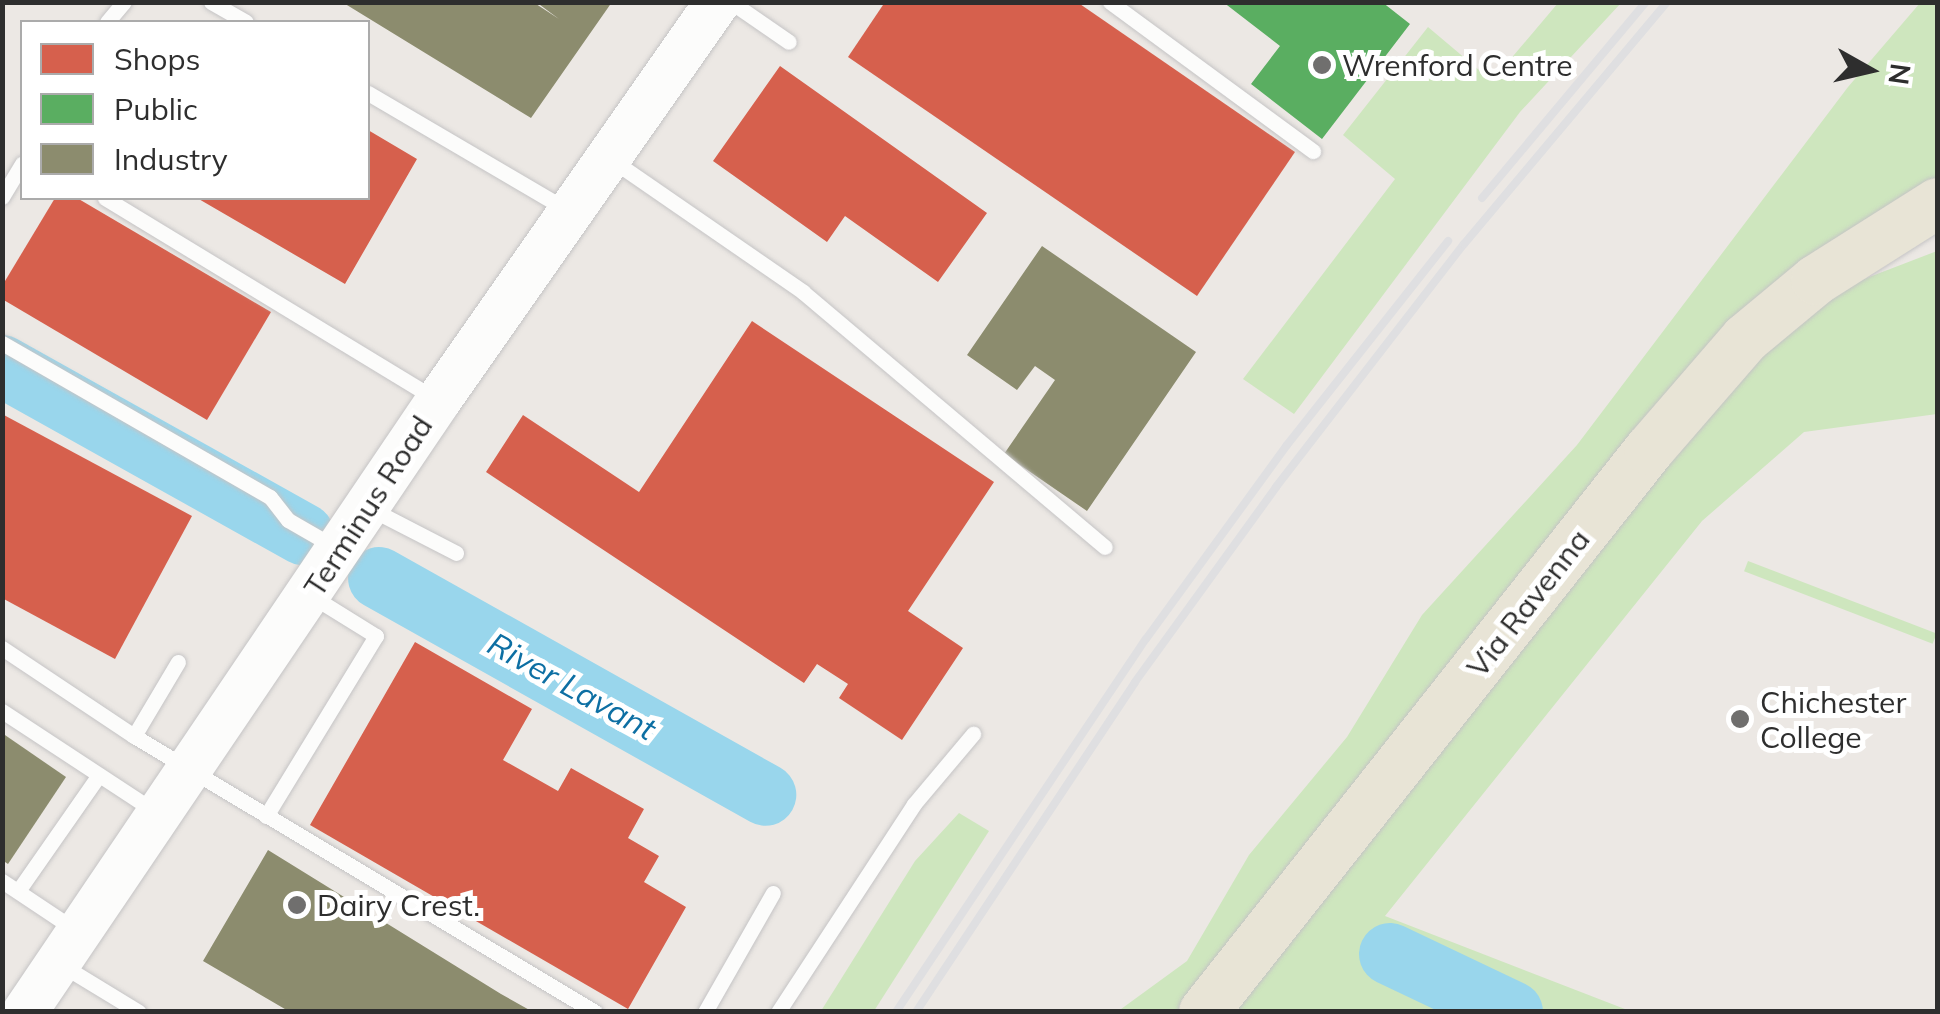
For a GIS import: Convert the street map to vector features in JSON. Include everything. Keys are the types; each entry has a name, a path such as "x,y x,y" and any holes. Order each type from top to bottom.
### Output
{"main road":[{"name":"Via Ravenna","path":"1204,1012 1649,450 1746,338 1816,280 1914,231 1938,203"}],"street":[{"name":"Terminus Road","path":"24,1012 369,508 438,400 717,2"}],"lane":[{"path":"211,2 242,20"},
{"path":"731,2 789,42"},
{"path":"1110,2 1313,152"},
{"path":"370,94 572,212"},
{"path":"609,158 803,292 1104,547"},
{"path":"2,197 20,167"},
{"path":"107,200 438,400"},
{"path":"2,343 270,498 288,520 340,550"},
{"path":"369,508 456,553"},
{"path":"266,816 376,636 310,595"},
{"path":"2,648 189,770 595,1012"},
{"path":"134,736 178,662"},
{"path":"2,712 159,814"},
{"path":"778,1012 914,804 973,734"},
{"path":"18,891 99,775"},
{"path":"2,881 18,891 68,946 139,1012"},
{"path":"705,1012 773,893"}],"green space":[{"path":"1558,3 1621,3 1520,112 1294,414 1243,379 1395,179 1343,135 1428,27 1492,81"},
{"path":"1920,3 1937,3 1937,186 1809,268 1182,1011 1117,1012 1187,961 1249,855 1347,737 1422,615 1577,445 1848,87"},
{"path":"1937,251 1937,414 1804,432 1702,521 1385,916 1630,1011 1226,1012 1752,354 1825,294"},
{"path":"1748,561 1937,633 1933,644 1744,571"},
{"path":"959,813 989,831 874,1011 821,1011 915,861"}],"building: Shops":[{"path":"885,2 1077,2 1295,152 1197,296 848,57"},
{"path":"780,66 987,213 938,282 845,216 827,242 713,161"},
{"path":"370,131 417,159 345,284 200,200 370,200"},
{"path":"54,200 80,200 271,312 207,420 2,299 2,286"},
{"path":"752,321 994,482 908,611 963,648 902,740 839,698 848,684 817,664 804,683 486,472 523,415 639,492"},
{"path":"2,414 192,516 115,659 2,598"},
{"path":"415,642 532,709 503,760 558,791 571,768 644,809 628,838 659,856 644,882 686,907 628,1009 310,825"}],"building: Public":[{"name":"Wrenford Centre","path":"1223,2 1382,2 1410,24 1322,139 1251,84 1280,46"}],"building: Industry":[{"path":"342,2 533,2 559,19 536,2 612,2 531,118"},
{"path":"1042,246 1196,352 1087,511 1004,454 1055,380 1035,366 1017,390 967,355"},
{"path":"2,733 66,777 8,864 2,860"},
{"name":"Dairy Crest.","path":"268,850 533,1012 290,1012 203,961"}],"waterway":[{"name":"River Lavant","path":"2,366 303,534"},
{"name":"River Lavant","path":"379,578 765,795"},
{"name":"River Lavant","path":"1390,954 1512,1012"}],"railway":[{"path":"1482,198 1646,2"},
{"path":"916,1012 1135,682 1276,487 1464,244 1667,2"},
{"path":"896,1012 1146,639 1287,445 1448,241"}],"place":[{"name":"Wrenford Centre","path":"1322,65"},
{"name":"Chichester College","path":"1740,719"},
{"name":"Dairy Crest.","path":"297,905"}]}
